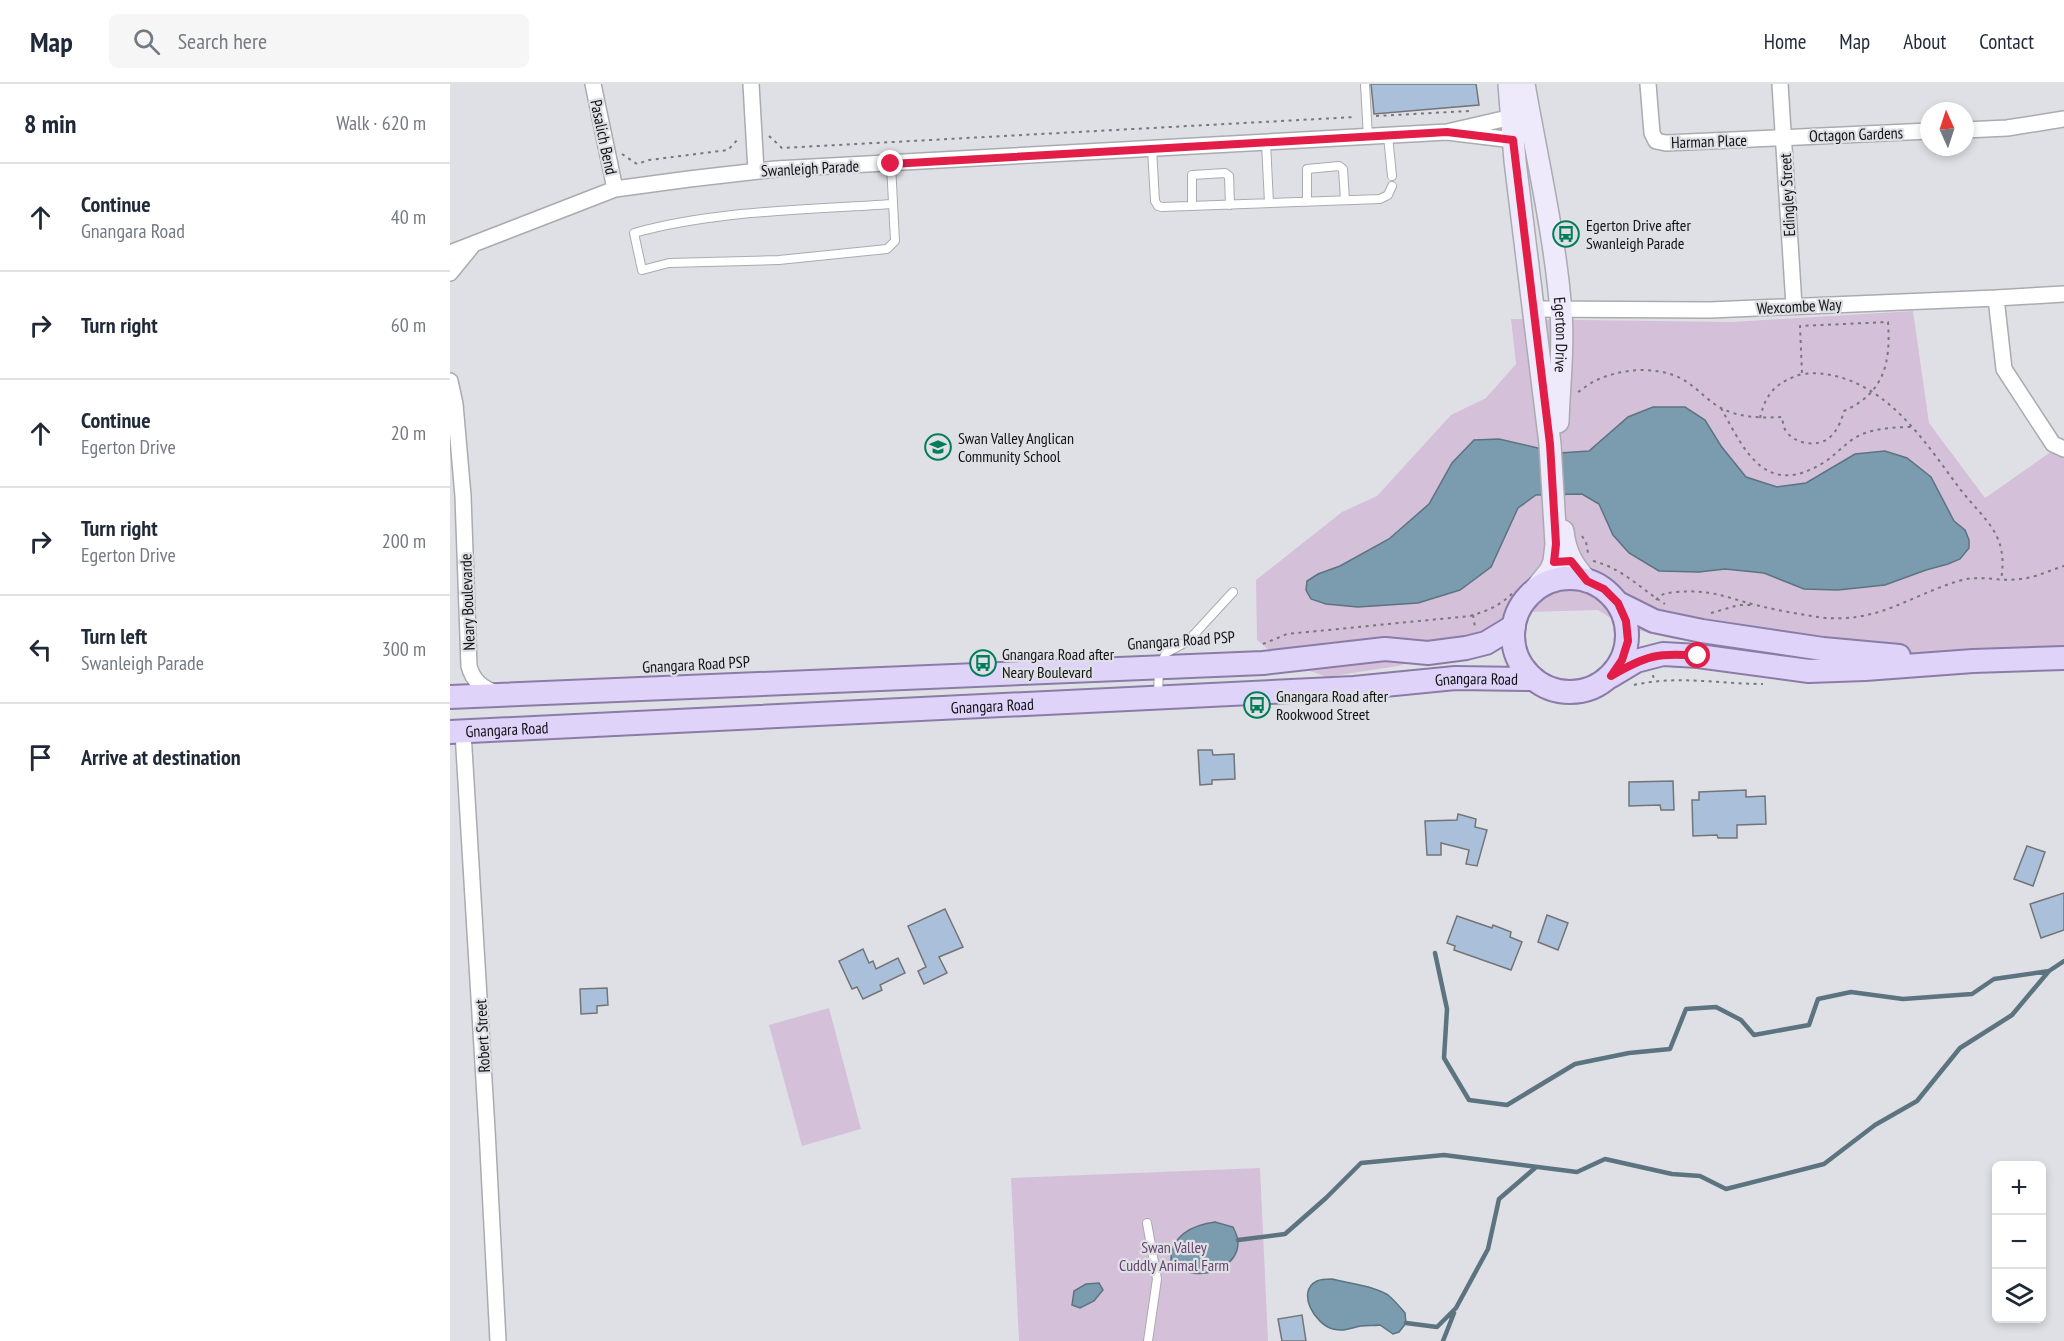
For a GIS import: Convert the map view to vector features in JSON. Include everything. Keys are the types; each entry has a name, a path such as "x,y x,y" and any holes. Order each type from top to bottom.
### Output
{"main road":[{"path":"1972,661 1823,650 1702,632 1654,621 1618,603 1604,589 1587,581 1568,578 1525,591 1514,626 1514,645 1521,664 1536,687 1564,692 1581,692 1597,686 1616,685 1636,661 1663,654 1698,656 1809,671 2064,658"},
{"path":"1616,685 1628,641 1626,621 1618,603"},
{"name":"Gnangara Road","path":"450,697 1265,663 1385,649 1428,652 1466,648 1486,644 1514,626"},
{"name":"Gnangara Road","path":"457,732 1158,699 1354,688 1455,678 1536,687"}],"street":[{"name":"Pasalich Bend","path":"593,84 615,189"},
{"path":"751,84 756,171"},
{"name":"Egerton Drive","path":"1509,84 1513,140 1533,309 1554,444 1557,507 1554,562 1550,571 1525,591"},
{"name":"Egerton Drive","path":"1524,84 1561,309 1563,347 1554,444"},
{"name":"Harman Place","path":"1648,84 1652,133 1656,141 1666,143 1784,137"},
{"name":"Edingley Street","path":"1779,84 1794,306"},
{"path":"1512,117 1532,127 1513,140"},
{"name":"Swanleigh Parade","path":"450,253 615,189 756,171 1447,132 1512,117"},
{"path":"1974,130 2007,128 2064,119"},
{"name":"Octagon Gardens","path":"1784,137 1920,131"},
{"name":"Swanleigh Parade","path":"1447,132 1513,140"},
{"name":"Swanleigh Parade","path":"450,273 472,246"},
{"name":"Wexcombe Way","path":"1533,309 1710,310 2064,294"},
{"path":"1996,298 2004,369 2053,444 2064,449"},
{"name":"Neary Boulevarde","path":"450,381 455,404 456,496 469,666 471,675 479,685 504,695"},
{"name":"Egerton Drive","path":"1557,507 1564,545 1571,561 1587,581"},
{"name":"Robert Street","path":"457,732 488,1130 498,1341"}],"lane":[{"path":"1365,84 1368,137"},
{"path":"1388,136 1392,176"},
{"path":"1266,142 1269,203"},
{"path":"1152,149 1156,204 1162,207 1380,199 1388,195 1392,186"},
{"path":"891,164 895,241 887,249 779,260 669,263 642,270 634,233 691,220 892,204"},
{"path":"1308,202 1307,169 1339,166 1343,169 1345,201"},
{"path":"1192,206 1192,175 1225,172 1228,176 1230,205"},
{"path":"1158,699 1159,668 1166,653 1188,641 1233,592"},
{"path":"1147,1223 1157,1279 1148,1341"}],"path":[{"path":"608,154 619,152 637,164 661,158 728,150 740,137 768,135 782,148 1478,110"},
{"path":"1573,396 1596,380 1618,372 1662,372 1683,379 1721,408 1742,416 1782,417 1785,430 1792,438 1815,444 1827,440 1840,423 1844,411 1855,406 1878,385 1885,370 1890,349 1888,322 1800,326 1802,374"},
{"path":"1760,418 1764,401 1776,386 1789,378 1802,374 1824,373 1845,378 1872,392 1914,427 1994,531 2003,552 2004,565 2001,580"},
{"path":"1721,408 1741,445 1756,464 1773,473 1790,475 1805,473 1822,464 1860,435 1914,427"},
{"path":"1571,561 1606,564 1667,605"},
{"path":"1659,595 1690,591 1712,592 1755,605 1847,620 1874,614 1963,580 2020,579 2064,566"},
{"name":"Gnangara Road PSP","path":"1255,647 1287,634 1473,615 1488,611 1525,591"},
{"path":"1702,614 1710,614 1739,605 1755,605"},
{"path":"1473,615 1477,633 1486,644"},
{"path":"1536,687 1561,701 1572,701 1583,700 1616,685 1650,682 1688,680 1769,684"}],"green space":[{"path":"1913,311 1929,423 1985,498 2055,449 2064,455 2064,651 1933,658 1826,656 1674,639 1625,627 1598,610 1528,612 1514,626 1451,650 1398,666 1327,677 1282,661 1257,640 1256,580 1342,512 1377,496 1451,415 1486,398 1516,364 1511,319 1732,322"},
{"path":"829,1008 861,1129 802,1146 769,1025"},
{"name":"Swan Valley Cuddly Animal Farm","path":"1260,1168 1268,1341 1019,1341 1011,1178"}],"water":[{"path":"1653,407 1685,407 1705,420 1721,446 1746,477 1777,487 1806,483 1855,454 1885,451 1907,458 1931,477 1954,521 1965,530 1969,548 1960,559 1885,585 1838,590 1804,589 1764,573 1725,569 1699,572 1659,571 1629,553 1613,535 1599,504 1582,494 1536,495 1518,508 1491,567 1460,590 1418,603 1358,607 1326,604 1311,599 1306,590 1307,581 1389,539 1429,504 1452,463 1474,440 1499,439 1559,453 1589,451 1628,417"},
{"path":"1215,1222 1233,1227 1237,1236 1237,1249 1229,1262 1216,1270 1192,1273 1171,1262 1174,1245 1184,1233 1198,1226"},
{"path":"1332,1279 1368,1287 1388,1295 1405,1313 1406,1323 1399,1332 1393,1334 1380,1325 1340,1330 1327,1326 1310,1308 1308,1293 1317,1281"},
{"path":"1099,1283 1103,1290 1094,1301 1080,1308 1072,1305 1074,1291 1086,1284"}],"building":[{"path":"1371,84 1476,84 1479,105 1374,114"},
{"path":"1198,750 1212,750 1213,755 1234,754 1235,779 1212,780 1212,784 1200,785"},
{"path":"1673,781 1674,810 1661,810 1660,805 1629,806 1629,782"},
{"path":"1746,790 1746,797 1765,796 1766,824 1737,825 1737,838 1718,838 1717,835 1693,836 1692,800 1699,800 1699,792"},
{"path":"1458,814 1476,819 1475,827 1487,830 1477,866 1466,864 1469,850 1441,843 1441,855 1427,855 1425,821 1457,820"},
{"path":"2027,846 2045,852 2033,886 2014,879"},
{"path":"2064,893 2064,930 2041,938 2030,904"},
{"path":"945,909 963,947 939,957 947,973 924,984 918,971 926,967 908,926"},
{"path":"1547,915 1568,923 1558,950 1538,942"},
{"path":"1457,916 1511,932 1510,937 1522,942 1511,970 1454,950 1455,946 1447,943"},
{"path":"863,949 869,963 873,961 876,969 898,958 905,973 880,985 882,990 863,999 857,987 852,989 839,961"},
{"path":"607,988 608,1005 597,1006 597,1013 581,1014 580,989"},
{"path":"1302,1315 1306,1341 1282,1341 1278,1319"}],"waterway":[{"path":"1435,953 1447,1009 1444,1058 1469,1100 1507,1105 1575,1064 1629,1053 1670,1049 1686,1009 1716,1007 1741,1020 1754,1035 1809,1025 1818,999 1851,992 1903,999 1972,994 1994,979 2049,971 2064,961"},
{"path":"1238,1240 1285,1234 1361,1163 1444,1155 1577,1172 1605,1159 1672,1174 1700,1176 1726,1189 1824,1164 1875,1125 1917,1101 1960,1048 2012,1015 2049,971"},
{"path":"1406,1323 1437,1327 1456,1308 1488,1249 1499,1199 1535,1168"},
{"path":"1443,1341 1454,1313"}],"place":[{"name":"Egerton Drive after Swanleigh Parade","path":"1566,234"},
{"name":"Swan Valley Anglican Community School","path":"938,447"},
{"name":"Gnangara Road after Neary Boulevard","path":"983,663"},
{"name":"Gnangara Road after Rookwood Street","path":"1257,705"}],"route":[{"path":"891,164 1447,132 1513,140 1550,444 1556,544 1554,562 1571,561 1587,581 1604,589 1618,603 1626,621 1628,641 1622,660 1611,676 1636,661 1652,656 1678,654 1698,656"}]}
